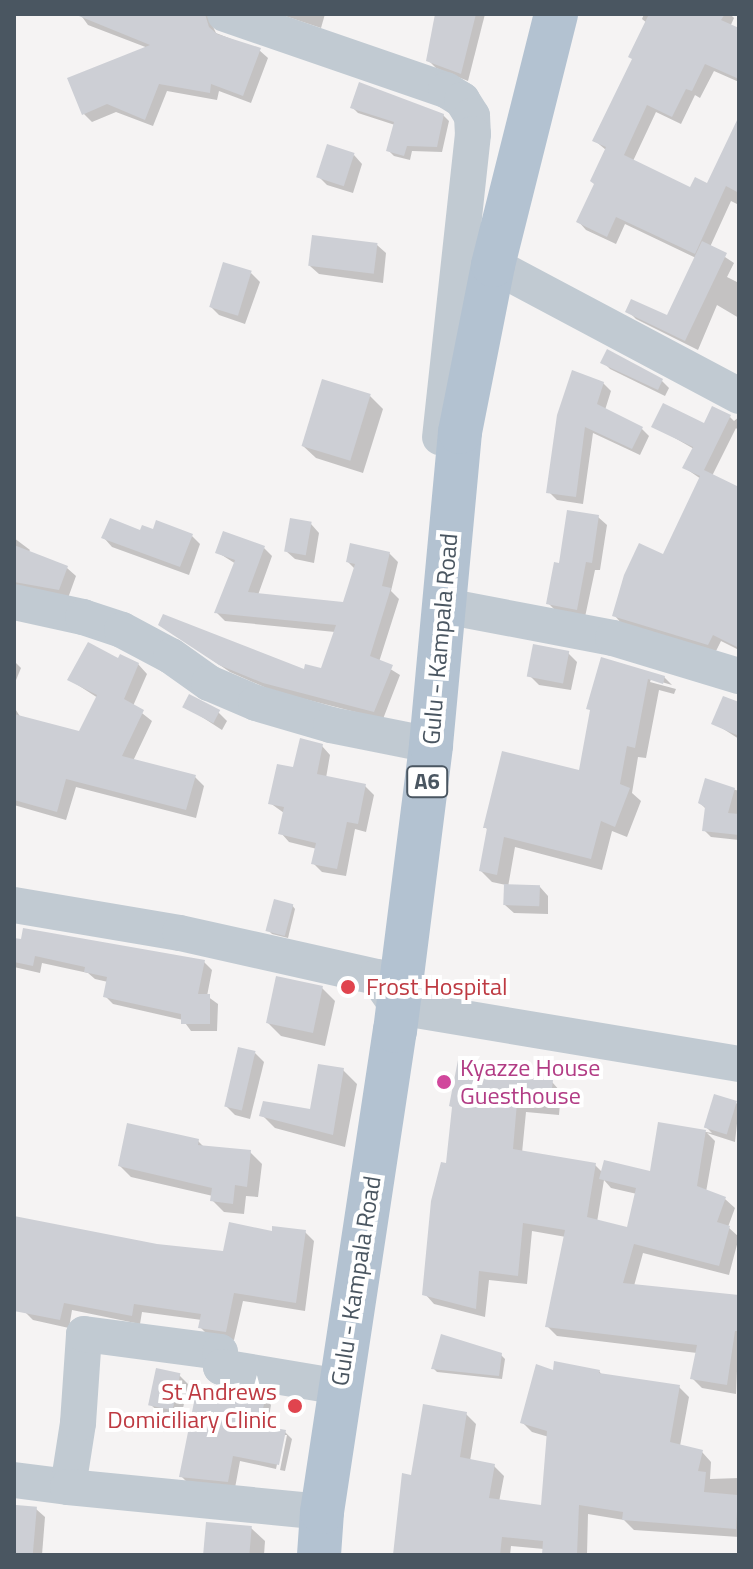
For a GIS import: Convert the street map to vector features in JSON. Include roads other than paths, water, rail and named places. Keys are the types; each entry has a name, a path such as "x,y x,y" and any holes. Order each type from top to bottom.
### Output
{"main road":[{"name":"Gulu - Kampala Road","path":"319,1555 340,1387 398,1007 431,745 460,432 493,265 556,14"}],"street":[{"path":"225,14 446,90 462,100 472,116 473,134 435,481 446,590 739,676"},
{"path":"493,265 739,396"},
{"path":"14,602 83,617 122,630 171,656 209,683 256,703 331,725 431,745"},
{"path":"14,905 180,933 377,977 398,1007 739,1064"},
{"path":"68,1487 78,1423 84,1334 220,1352 221,1367 340,1387"},
{"path":"14,1480 322,1512"}],"place":[{"name":"Frost Hospital","path":"348,987"},
{"name":"Kyazze House Guesthouse","path":"444,1082"},
{"name":"St Andrews Domiciliary Clinic","path":"295,1406"}]}
